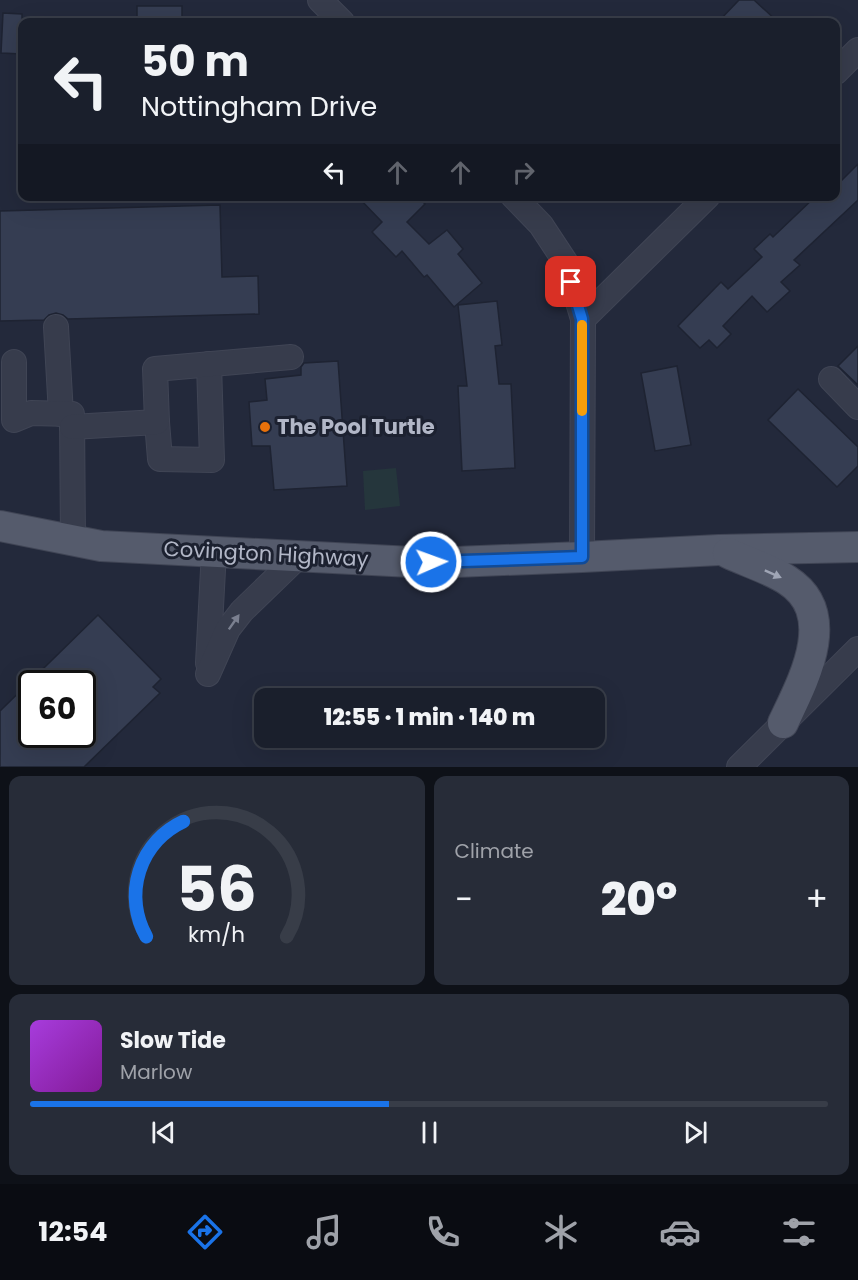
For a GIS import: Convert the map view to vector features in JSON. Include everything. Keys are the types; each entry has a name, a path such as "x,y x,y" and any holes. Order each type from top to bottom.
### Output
{"main road":[{"name":"Covington Highway","path":"0,526 101,546 431,562 719,550 858,547"},
{"path":"719,550 787,580 803,593 813,612 814,644 802,682 783,723"}],"street":[{"path":"320,0 338,18"},
{"path":"840,68 858,50"},
{"path":"518,201 541,225 566,263 582,319 582,557"},
{"path":"582,319 703,201"},
{"path":"56,327 67,420 73,541"},
{"path":"209,364 212,459 160,459 155,369 209,364 291,357"},
{"path":"14,362 14,420 31,413 67,420 157,422"},
{"path":"831,379 858,407"},
{"path":"214,551 208,674 228,629 242,611 300,555"},
{"path":"739,767 858,649"}],"shaded area":[{"path":"396,468 400,506 365,510 363,471"}],"building":[{"path":"739,0 754,0 774,18 722,18"},
{"path":"137,6 182,6 182,18 137,18"},
{"path":"3,13 22,14 22,18 18,18 18,54 1,53"},
{"path":"858,164 858,200 794,260 800,265 781,282 790,291 767,312 752,296 723,326 731,334 717,348 709,340 700,348 678,326 721,282 728,289 762,257 754,249 770,234 773,237 811,201 840,201 840,182"},
{"path":"362,201 422,201 425,204 407,222 429,244 447,230 463,249 458,254 482,283 454,307 427,275 424,277 402,251 396,257 372,232 382,222"},
{"path":"220,205 222,277 258,276 259,314 68,319 56,313 44,320 0,321 0,211"},
{"path":"497,301 502,345 495,346 499,384 511,384 515,468 462,471 458,386 467,386 458,305"},
{"path":"858,346 858,385 838,366"},
{"path":"338,361 347,486 274,490 270,446 252,446 249,402 267,400 265,379 301,375 301,367 304,363"},
{"path":"677,366 691,445 655,451 641,373"},
{"path":"798,389 858,447 858,466 837,487 768,420"},
{"path":"98,615 161,679 153,687 160,693 84,767 0,767 0,711 18,693 18,748 96,748 96,670 42,670"}],"slow traffic":[{"path":"582,325 582,411"}],"place":[{"name":"The Pool Turtle","path":"265,427"}],"route":[{"path":"431,562 582,557 582,319 571,282"}]}
